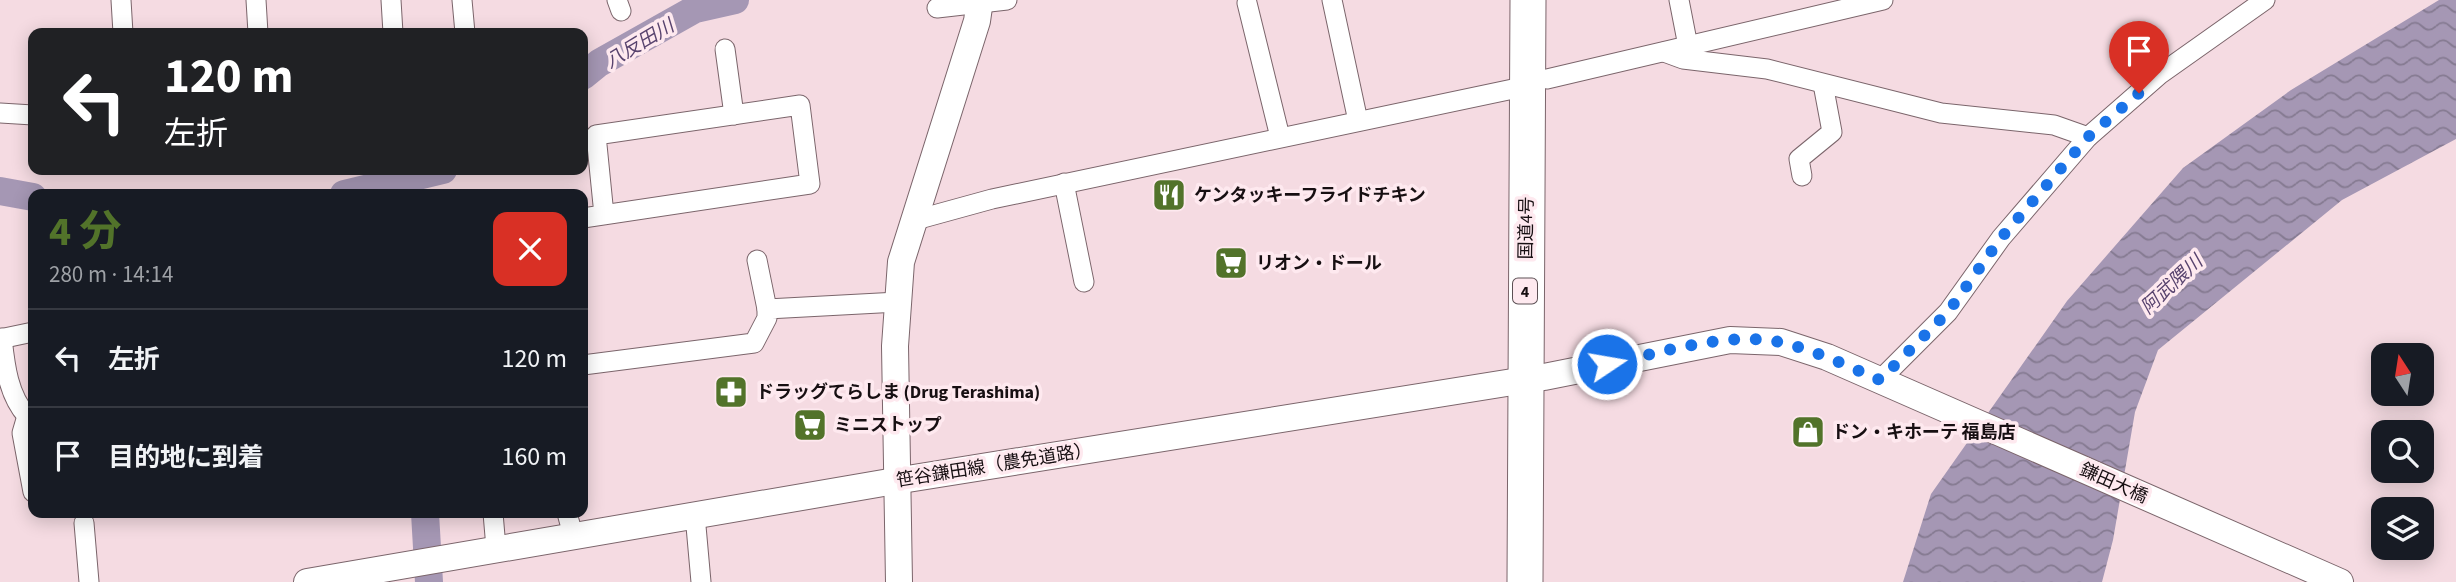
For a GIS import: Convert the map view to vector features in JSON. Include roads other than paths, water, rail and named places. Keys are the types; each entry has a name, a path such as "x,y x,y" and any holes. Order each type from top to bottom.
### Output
{"highway":[{"name":"国道4号","path":"1525,582 1534,379 1537,83 1528,0"},
{"name":"国道4号","path":"1537,83 1548,0"},
{"name":"国道4号","path":"1534,379 1546,582"}],"street":[{"path":"121,0 123,28"},
{"path":"256,0 258,28"},
{"path":"391,0 393,28"},
{"path":"462,0 465,28"},
{"path":"937,8 1007,0"},
{"path":"1332,0 1358,121"},
{"path":"1679,0 1688,46"},
{"path":"912,221 1063,183 1537,83 1883,0"},
{"path":"1884,382 1948,312 2001,238 2088,137 2159,75 2265,0"},
{"path":"899,582 895,481 895,346 901,262 977,21 980,2"},
{"path":"1247,3 1280,136"},
{"path":"725,49 734,115"},
{"path":"1664,52 1683,59 1767,69 1941,113 2054,125 2088,137"},
{"path":"1802,176 1799,159 1832,132 1823,84"},
{"path":"588,217 604,215 810,184 800,105 596,135 604,215"},
{"path":"0,113 28,114"},
{"path":"1063,183 1084,282"},
{"path":"588,364 754,343 767,318 757,260"},
{"path":"767,309 898,302"},
{"path":"28,333 1,339 8,380 28,413"},
{"name":"笹谷鎌田線（農免道路）","path":"309,582 496,548 570,524 695,515 1534,379 1699,345 1755,340 1805,349 1884,382"},
{"name":"鎌田大橋","path":"1884,382 2340,582"},
{"path":"28,420 22,433 28,465"},
{"path":"695,515 701,582"},
{"path":"493,518 496,548"},
{"path":"84,523 89,582"}],"water":[{"name":"阿武隈川","path":"2439,0 2456,0 2456,139 2342,200 2158,350 2135,412 2113,540 2102,582 1903,582 1931,494 2067,301 2183,168 2291,90"}],"waterway":[{"name":"八反田川","path":"588,72 599,63 695,9 735,0"},
{"name":"八反田川","path":"365,189 422,175"},
{"name":"八反田川","path":"0,191 28,196"},
{"path":"425,518 429,582"}],"place":[{"name":"ケンタッキーフライドチキン","path":"1169,195"},
{"name":"リオン・ドール","path":"1231,263"},
{"name":"ドラッグてらしま (Drug Terashima)","path":"731,392"},
{"name":"ミニストップ","path":"810,425"},
{"name":"ドン・キホーテ 福島店","path":"1808,432"}]}
